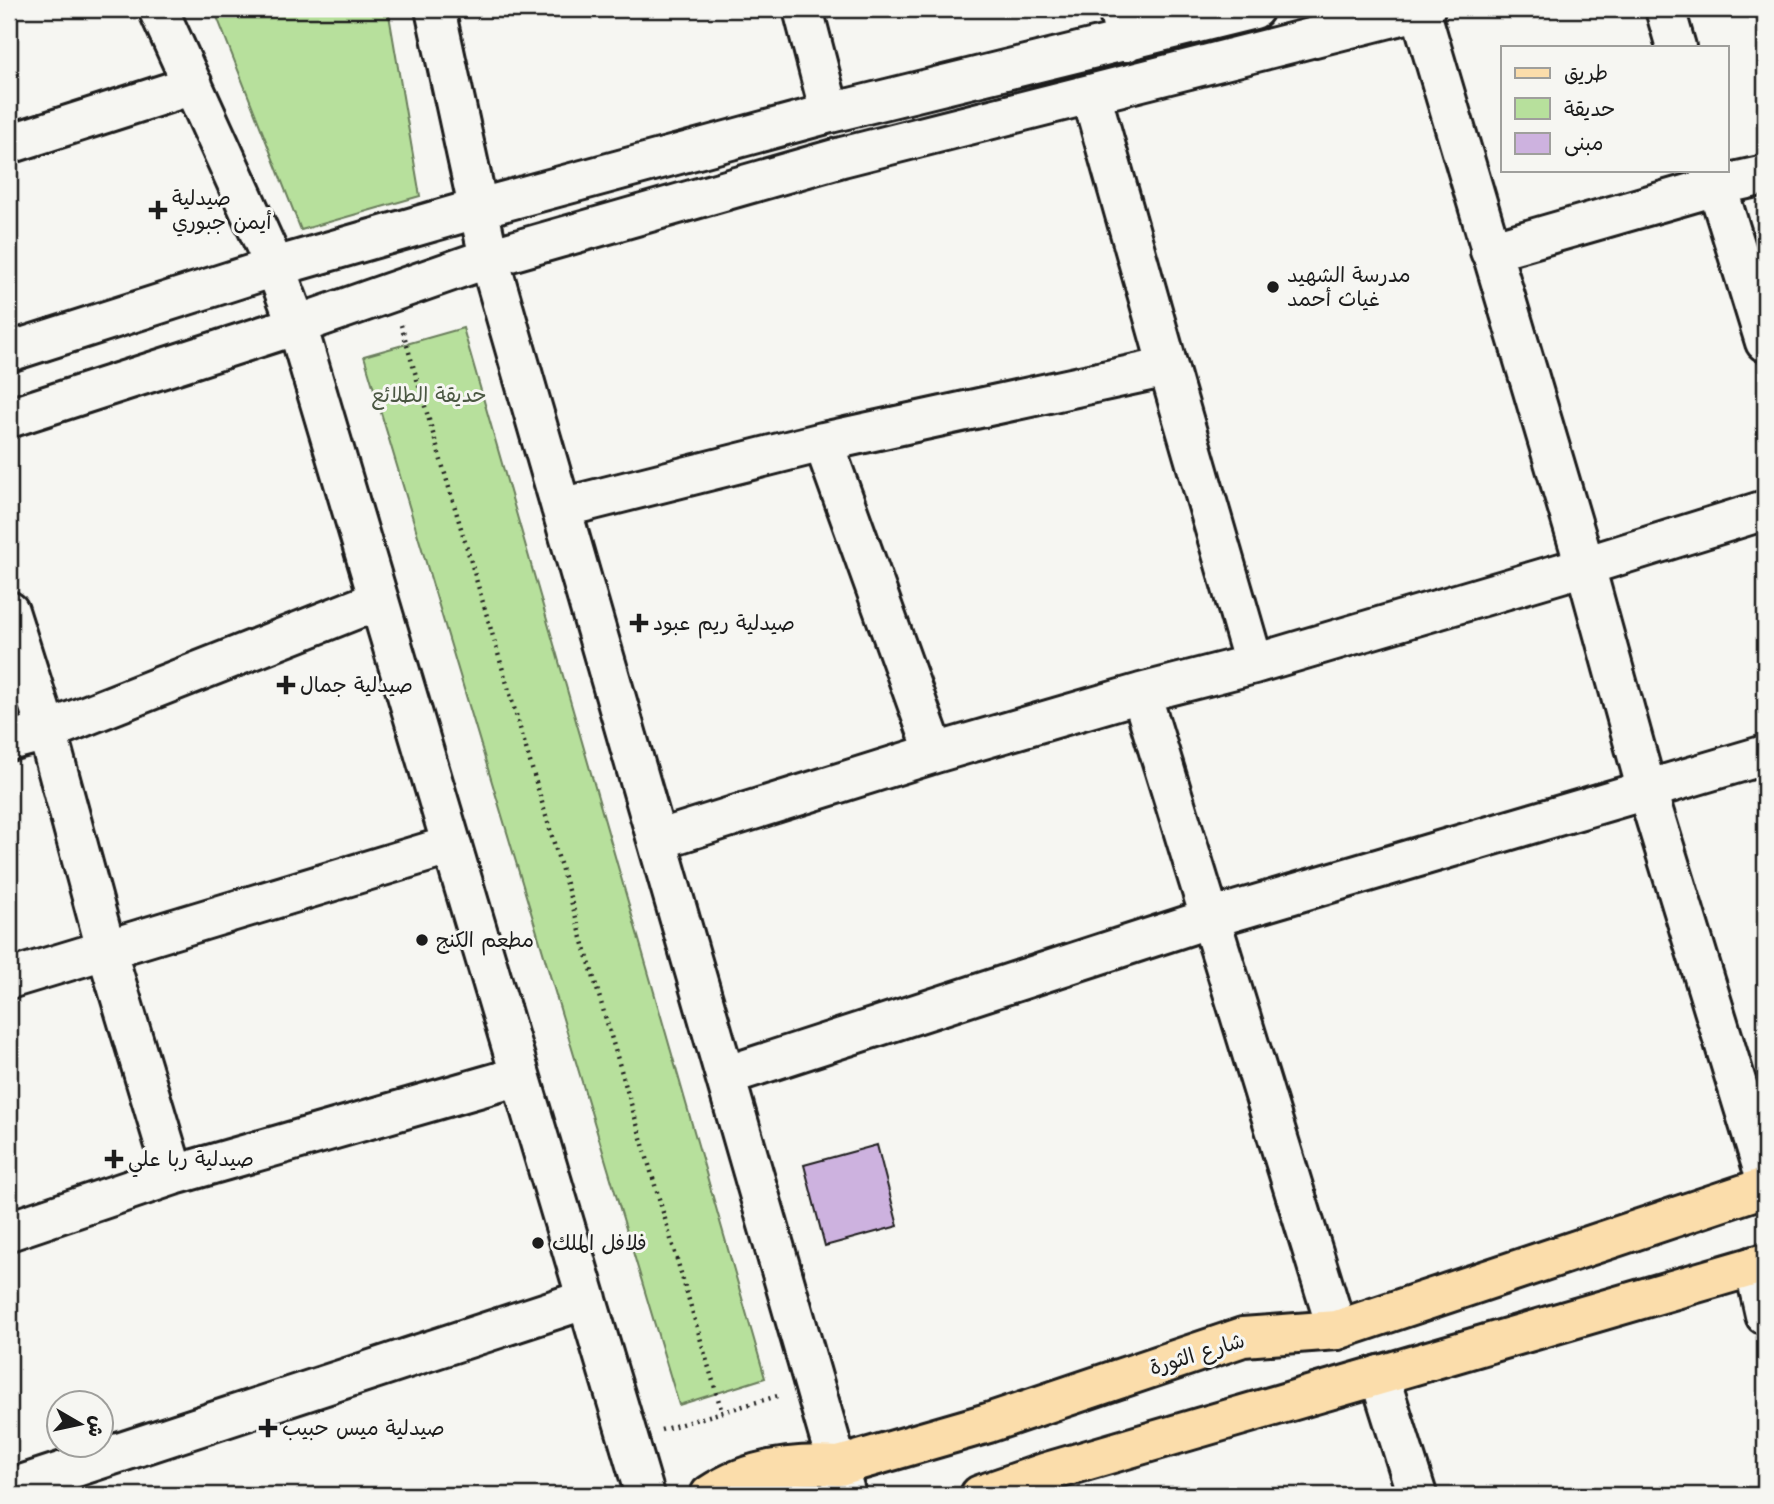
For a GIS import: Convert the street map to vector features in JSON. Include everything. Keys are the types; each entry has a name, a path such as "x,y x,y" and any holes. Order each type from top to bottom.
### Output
{"main road":[{"name":"شارع الثورة","path":"710,1495 738,1480 763,1472 813,1465 842,1481 988,1423 1243,1338 1337,1331 1765,1187"},
{"path":"980,1495 1047,1472 1759,1264"}],"street":[{"path":"158,9 275,267 297,324 645,1495"},
{"path":"435,9 489,258 842,1481"},
{"path":"803,9 830,113"},
{"path":"9,352 275,267 830,113 1122,25 1254,9"},
{"path":"9,418 489,258 842,157 1423,9 1490,251 1585,566 1647,791 1765,1176"},
{"path":"1665,9 1676,46"},
{"path":"9,145 193,85"},
{"path":"1091,94 1254,664"},
{"path":"1490,251 1714,178 1765,175"},
{"path":"1714,178 1765,342"},
{"path":"561,508 823,442 1168,367"},
{"path":"823,442 935,753"},
{"path":"657,840 935,753 1141,693 1254,664 1765,510"},
{"path":"9,741 47,730 379,600"},
{"path":"9,611 47,730 106,949 174,1175"},
{"path":"1141,693 1337,1331"},
{"path":"725,1076 1211,918 1765,755"},
{"path":"9,979 452,845"},
{"path":"9,1230 174,1175 520,1076"},
{"path":"1759,1264 1765,1315"},
{"path":"9,1489 587,1299"},
{"path":"1379,1375 1417,1495"}],"path":[{"path":"391,292 722,1412"},
{"path":"628,1440 815,1385"}],"green space":[{"path":"214,9 388,9 420,196 301,230"},
{"name":"حديقة الطلائع","path":"463,328 765,1378 679,1405 364,356"}],"building":[{"path":"877,1145 898,1226 825,1246 804,1165"}],"place":[{"name":"صيدلية أيمن جبوري","path":"158,210"},
{"name":"مدرسة الشهيد غياث أحمد","path":"1273,287"},
{"name":"صيدلية ريم عبود","path":"639,623"},
{"name":"صيدلية جمال","path":"286,685"},
{"name":"مطعم الكنج","path":"422,940"},
{"name":"صيدلية ربا علي","path":"114,1159"},
{"name":"فلافل الملك","path":"538,1243"},
{"name":"صيدلية ميس حبيب","path":"268,1428"}]}
